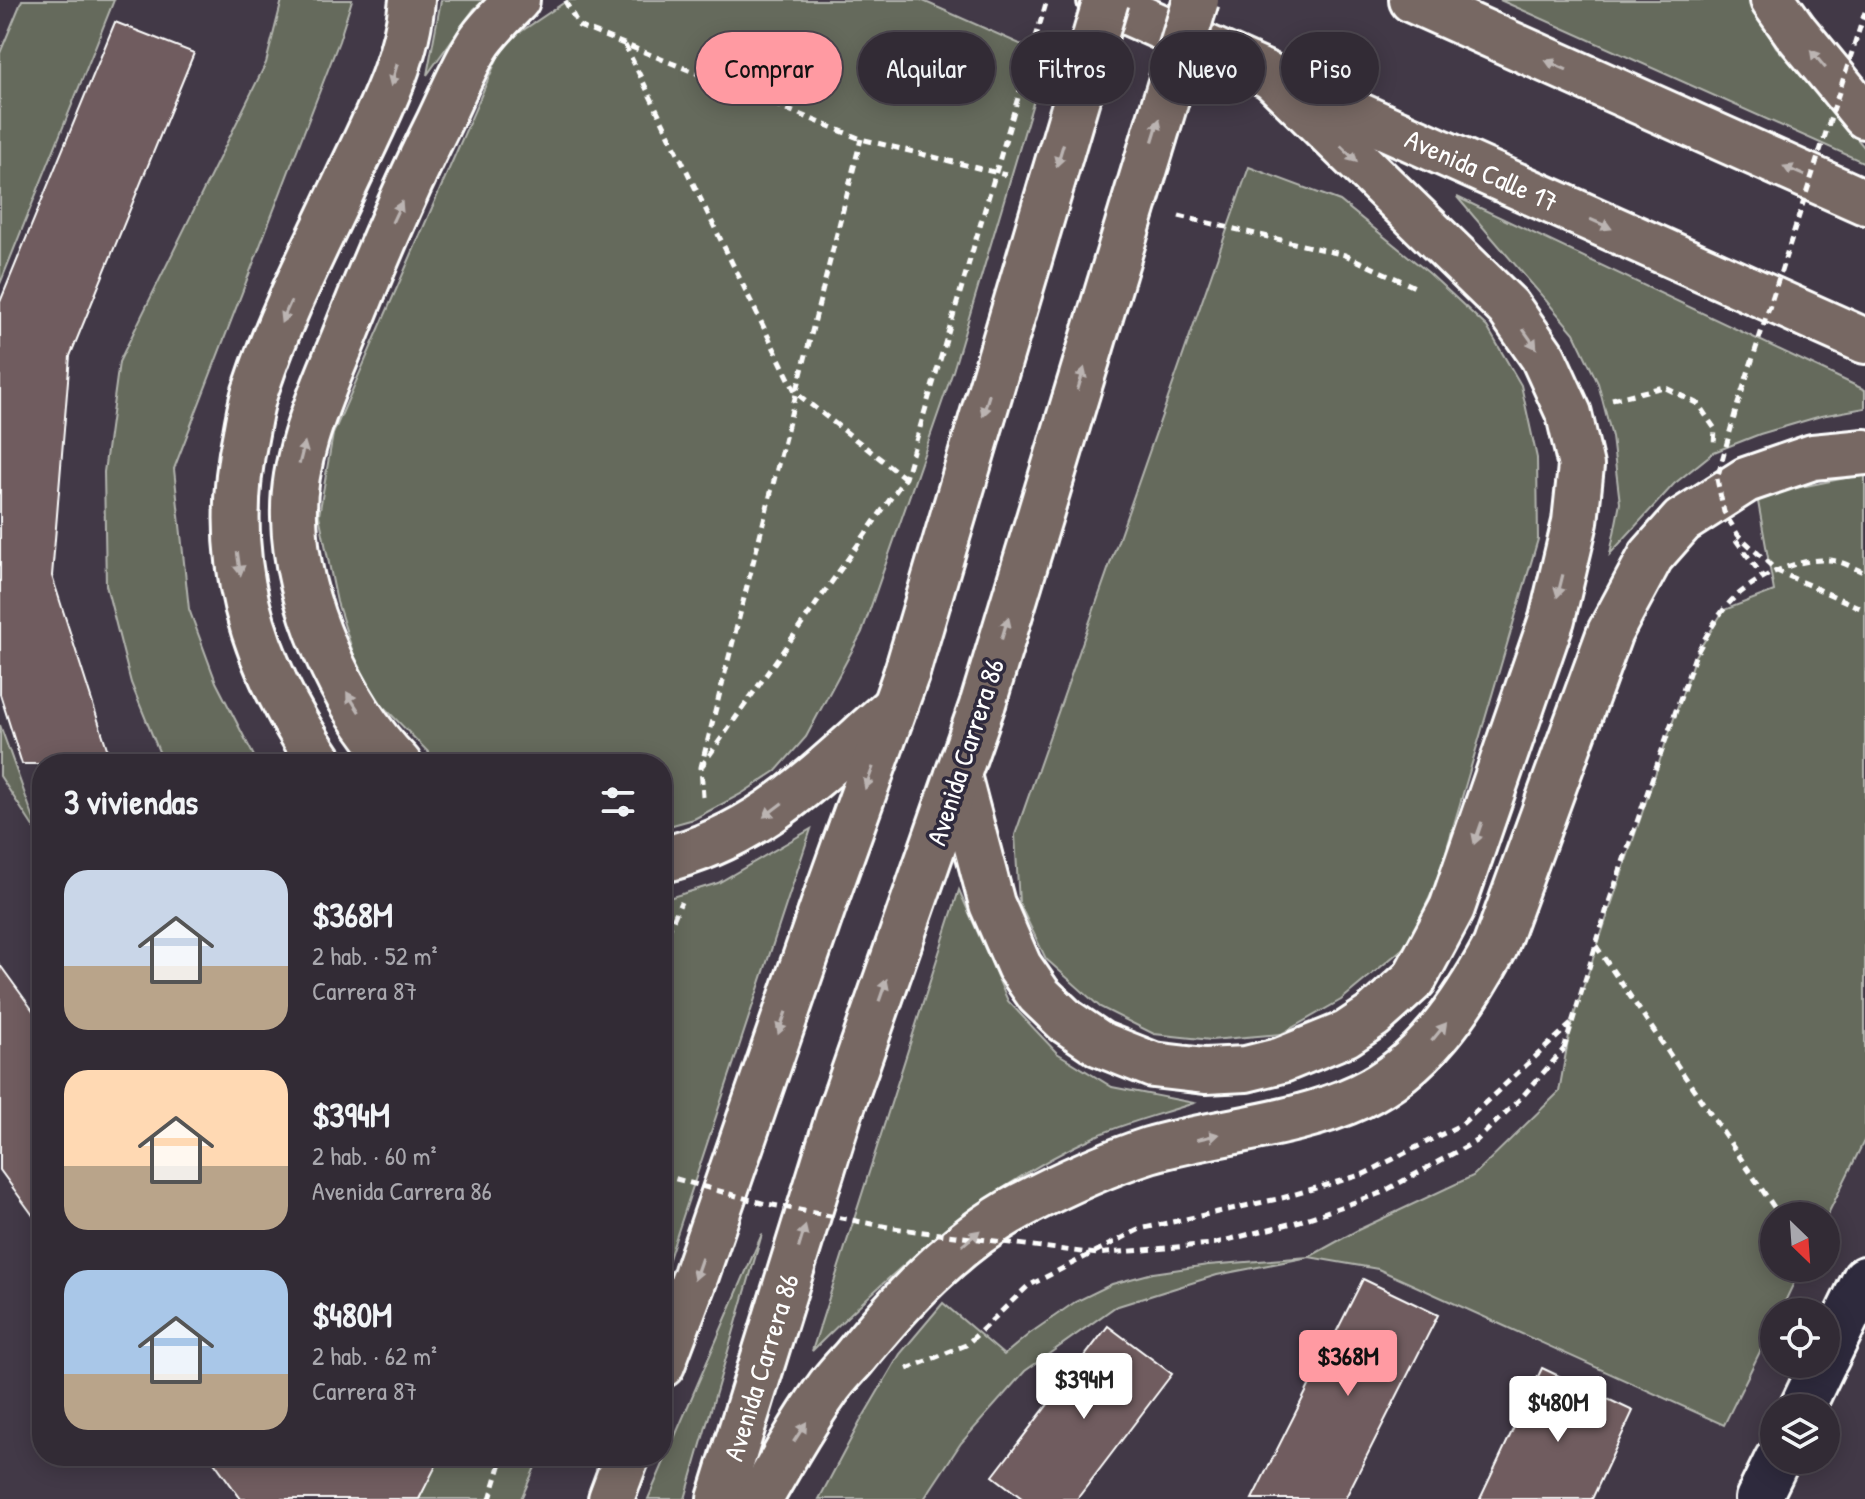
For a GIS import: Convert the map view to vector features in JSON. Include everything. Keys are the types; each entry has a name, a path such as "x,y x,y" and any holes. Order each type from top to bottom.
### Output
{"main road":[{"path":"316,754 279,695 244,601 237,550 237,475 255,389 290,304 389,92 411,17 412,0"},
{"path":"389,754 377,742 344,688 317,626 300,575 293,517 298,470 310,423 375,260 426,148 479,42 517,0"},
{"name":"Avenida Calle 17","path":"1100,0 1865,341"},
{"path":"672,1339 902,688 1106,0"},
{"name":"Avenida Carrera 86","path":"720,1499 839,1115 983,703 1196,0"},
{"path":"1412,0 1865,202"},
{"path":"1773,0 1865,116"},
{"path":"958,775 992,904 1019,966 1032,985 1066,1021 1100,1044 1153,1065 1205,1071 1246,1069 1282,1060 1346,1034 1373,1016 1414,979 1452,908 1552,619 1575,522 1581,466 1569,414 1543,357 1508,307 1274,79"},
{"path":"760,1499 827,1389 881,1325 979,1231 1022,1205 1149,1151 1325,1110 1361,1096 1397,1073 1433,1041 1469,994 1495,947 1617,619 1651,556 1713,483 1746,480 1813,457 1865,452"},
{"path":"672,858 729,837 768,815 902,688"},
{"path":"611,1499 623,1466"}],"street":[{"path":"1840,1330 1865,1279"},
{"path":"1758,1499 1770,1474"}],"path":[{"path":"565,0 579,26 861,139 1010,176"},
{"path":"861,139 701,767 905,478 1047,0"},
{"path":"1865,12 1736,410 1717,479 1724,512 1738,535 1777,571 1865,610"},
{"path":"625,45 796,393 905,478"},
{"path":"1177,216 1345,255 1411,284 1424,293"},
{"path":"1569,414 1603,401 1664,387 1698,404 1715,429 1713,453"},
{"path":"1713,483 1717,513 1763,577"},
{"path":"672,1178 762,1203 893,1228 1097,1254 1212,1244 1300,1221 1381,1193 1476,1141 1521,1098 1564,1049 1596,945 1695,656 1733,599 1763,577 1799,563 1835,561 1865,573"},
{"path":"1596,945 1770,1202"},
{"path":"897,1374 966,1345 1028,1286 1140,1229 1282,1198 1364,1174 1462,1124 1571,1024"},
{"path":"490,1499 500,1466"}],"green space":[{"path":"22,0 114,0 0,284 0,53"},
{"path":"282,0 352,0 174,469 189,609 216,682 253,754 160,754 131,683 106,585 104,472 119,362 266,63"},
{"path":"441,0 485,0 474,9 427,75"},
{"path":"568,0 921,0 993,32 858,32 858,104 995,104 995,33 1011,40 1011,104 1033,104 953,371 862,632 806,737 776,771 741,794 694,819 672,825 672,754 430,754 364,687 337,602 319,515 333,434 504,43"},
{"path":"1500,0 1749,0 1776,47 1865,148 1865,163"},
{"path":"1249,167 1340,201 1429,273 1487,327 1521,385 1537,458 1538,539 1437,882 1407,945 1341,1000 1281,1034 1211,1040 1154,1034 1100,1007 1046,959 1019,903 1015,835"},
{"path":"1457,197 1865,390 1865,408 1821,416 1714,452 1674,484 1610,554 1620,503 1612,437 1598,383 1574,333"},
{"path":"1865,474 1865,1139 1834,1202 1760,1202 1760,1282 1794,1282 1787,1298 1760,1298 1760,1352 1724,1425 1378,1269 1309,1257 1358,1230 1473,1176 1559,1092 1571,1024 1695,656 1724,610 1774,591 1757,496"},
{"path":"0,725 32,814 32,825 0,776"},
{"path":"811,829 672,1250 672,897 718,883"},
{"path":"959,890 1008,1001 1057,1053 1112,1087 1194,1103 1096,1136 1017,1179 910,1259 812,1351"},
{"path":"762,1234 685,1499 648,1499 662,1466 672,1466 672,1443"},
{"path":"1309,1257 1217,1275 1115,1307 1025,1371 961,1443 924,1499 819,1499 900,1354 943,1303 1004,1355 1075,1302 1112,1284 1153,1273 1208,1265"},
{"path":"434,1466 536,1466 521,1499 419,1499"}],"building":[{"path":"115,22 194,53 70,356 52,576 109,754 32,754 32,764 22,764 0,694 0,302"},
{"path":"0,965 32,1009 32,1214 0,1170"},
{"path":"1363,1279 1438,1315 1345,1499 1252,1499"},
{"path":"1108,1326 1172,1374 1077,1499 1023,1499 993,1476"},
{"path":"1542,1368 1633,1411 1592,1499 1480,1499"},
{"path":"217,1466 436,1466 419,1499 241,1499"}]}
